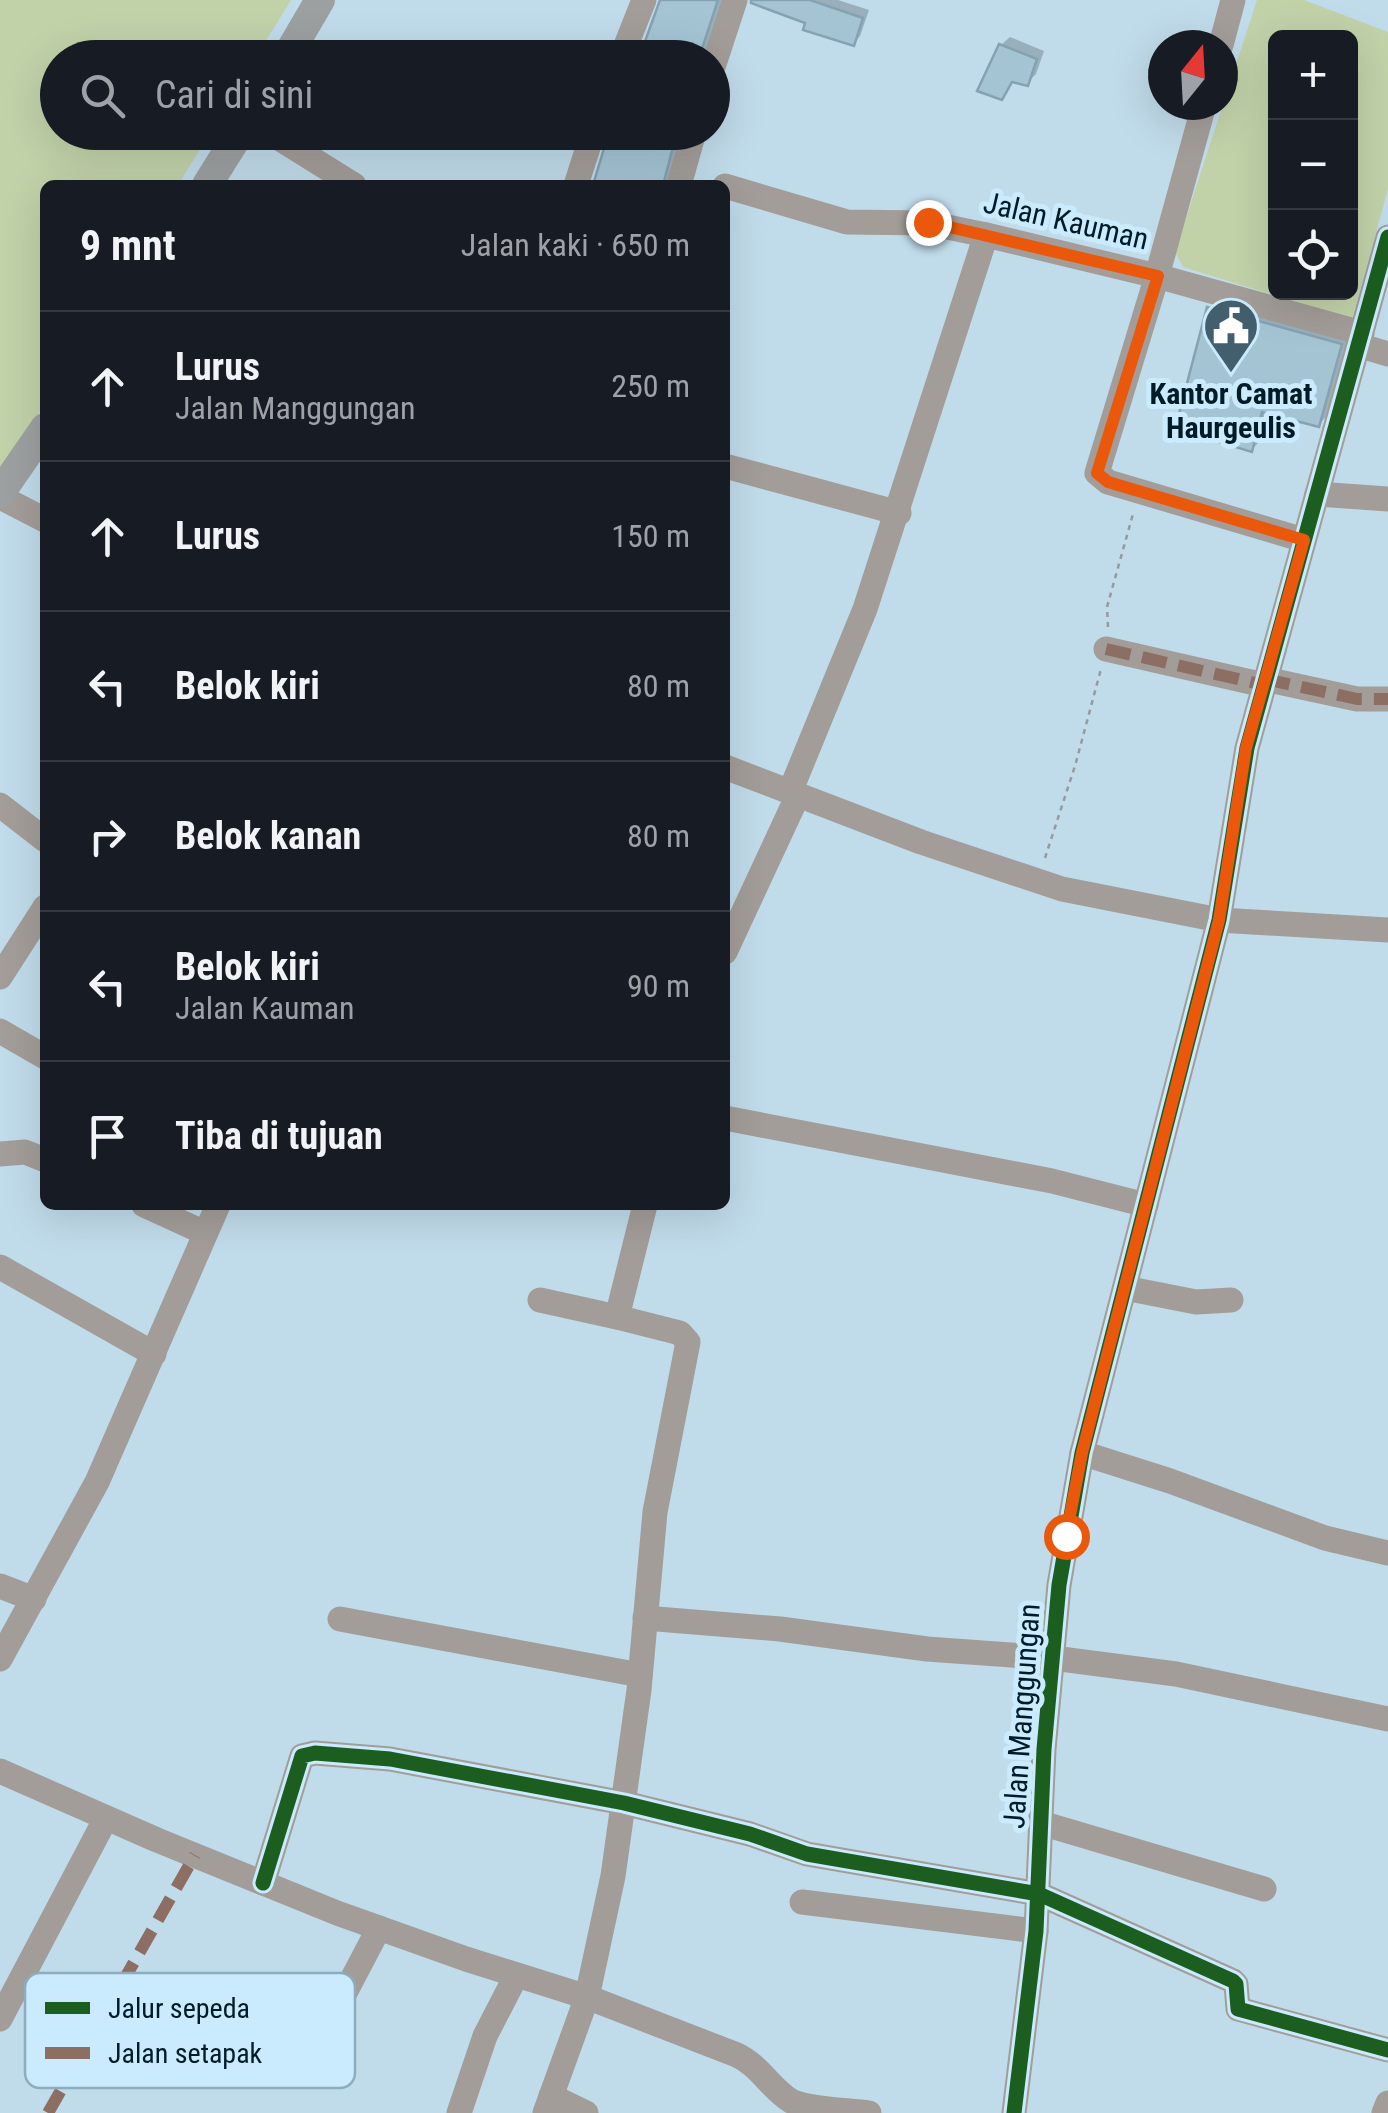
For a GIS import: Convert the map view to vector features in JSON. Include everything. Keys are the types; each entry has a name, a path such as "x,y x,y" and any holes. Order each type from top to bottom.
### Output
{"main road":[{"path":"297,40 320,0"},
{"path":"209,180 228,150"},
{"path":"0,495 40,435"}],"street":[{"path":"628,40 644,0"},
{"path":"722,40 735,0"},
{"path":"1225,30 1233,0"},
{"path":"1200,120 1158,276 1097,473 1103,480 1140,492 1304,540"},
{"path":"298,150 346,180"},
{"path":"578,180 587,150"},
{"path":"680,179 689,150"},
{"name":"Jalan Kauman","path":"730,188 847,222 928,222 1158,276 1360,339 1388,354"},
{"path":"730,940 794,793 859,623 986,235"},
{"name":"Jalan Manggungan","path":"1014,2113 1036,1931 1062,1568 1082,1453 1219,920 1246,748 1388,236"},
{"path":"730,467 898,513"},
{"path":"1317,494 1388,499"},
{"path":"0,495 40,517"},
{"path":"1106,649 1357,700 1388,699"},
{"path":"730,770 1036,883 1219,920 1388,930"},
{"path":"0,805 40,836"},
{"path":"0,977 40,914"},
{"path":"0,1031 40,1054"},
{"path":"730,1119 1052,1182 1146,1205"},
{"path":"0,1154 24,1152 40,1158"},
{"path":"155,1210 205,1233"},
{"path":"0,1658 98,1482 216,1210"},
{"path":"617,1317 644,1210"},
{"path":"0,1267 154,1354"},
{"path":"1125,1288 1184,1300 1231,1300"},
{"path":"540,1300 680,1333 688,1342 656,1512 640,1675 613,1876 586,1998 548,2105 586,2113"},
{"path":"1082,1453 1325,1538 1388,1553"},
{"path":"0,1586 34,1599"},
{"path":"645,1618 780,1629 1176,1674 1388,1720"},
{"path":"340,1619 640,1675"},
{"path":"263,1883 298,1762 307,1754 390,1759 624,1802 750,1834 807,1854 1039,1894 1235,1982 1238,2009 1388,2050"},
{"path":"4,1782 106,1818 380,1928 586,1998 747,2060 798,2103 870,2113"},
{"path":"0,2019 106,1818"},
{"path":"1042,1823 1264,1889"},
{"path":"802,1902 1036,1931"},
{"path":"355,1975 380,1928"},
{"path":"459,2113 485,2036 516,1976"},
{"path":"1384,2113 1388,2104"}],"path":[{"path":"1036,883 1106,649 1107,607 1140,492"}],"green space":[{"path":"0,0 291,0 266,40 40,40 40,150 200,150 181,180 40,180 40,411 0,477"},
{"path":"1257,0 1304,0 1388,32 1388,189 1358,297 1358,30 1268,30 1268,293 1183,267 1175,252 1218,120 1238,120 1238,58"},
{"path":"1290,300 1357,300 1352,319"}],"building":[{"path":"660,0 718,0 705,40 646,40"},
{"path":"751,0 810,0 863,18 854,46 803,30 805,23"},
{"path":"999,44 1037,59 1028,86 1012,82 1002,100 977,91"},
{"path":"604,150 672,150 664,180 595,180"},
{"name":"Kantor Camat Haurgeulis","path":"1207,307 1342,344 1319,427 1262,412 1252,452 1175,429"}],"marked path":[{"path":"1106,649 1264,685"},
{"path":"1265,679 1357,699 1388,699"},
{"path":"128,1973 195,1855"},
{"path":"48,2113 62,2088"}],"cycle path":[{"path":"1014,2113 1036,1931 1044,1749 1059,1585 1082,1453 1219,920 1247,748 1388,237"},
{"path":"263,1883 302,1756 315,1753 390,1759 624,1803 750,1834 807,1854 1039,1894 1233,1981 1238,2009 1388,2050"}],"place":[{"name":"Kantor Camat Haurgeulis","path":"1231,375"}],"route":[{"path":"928,222 1158,276 1097,473 1108,482 1304,540 1246,748 1219,920 1082,1453 1066,1536"}]}
